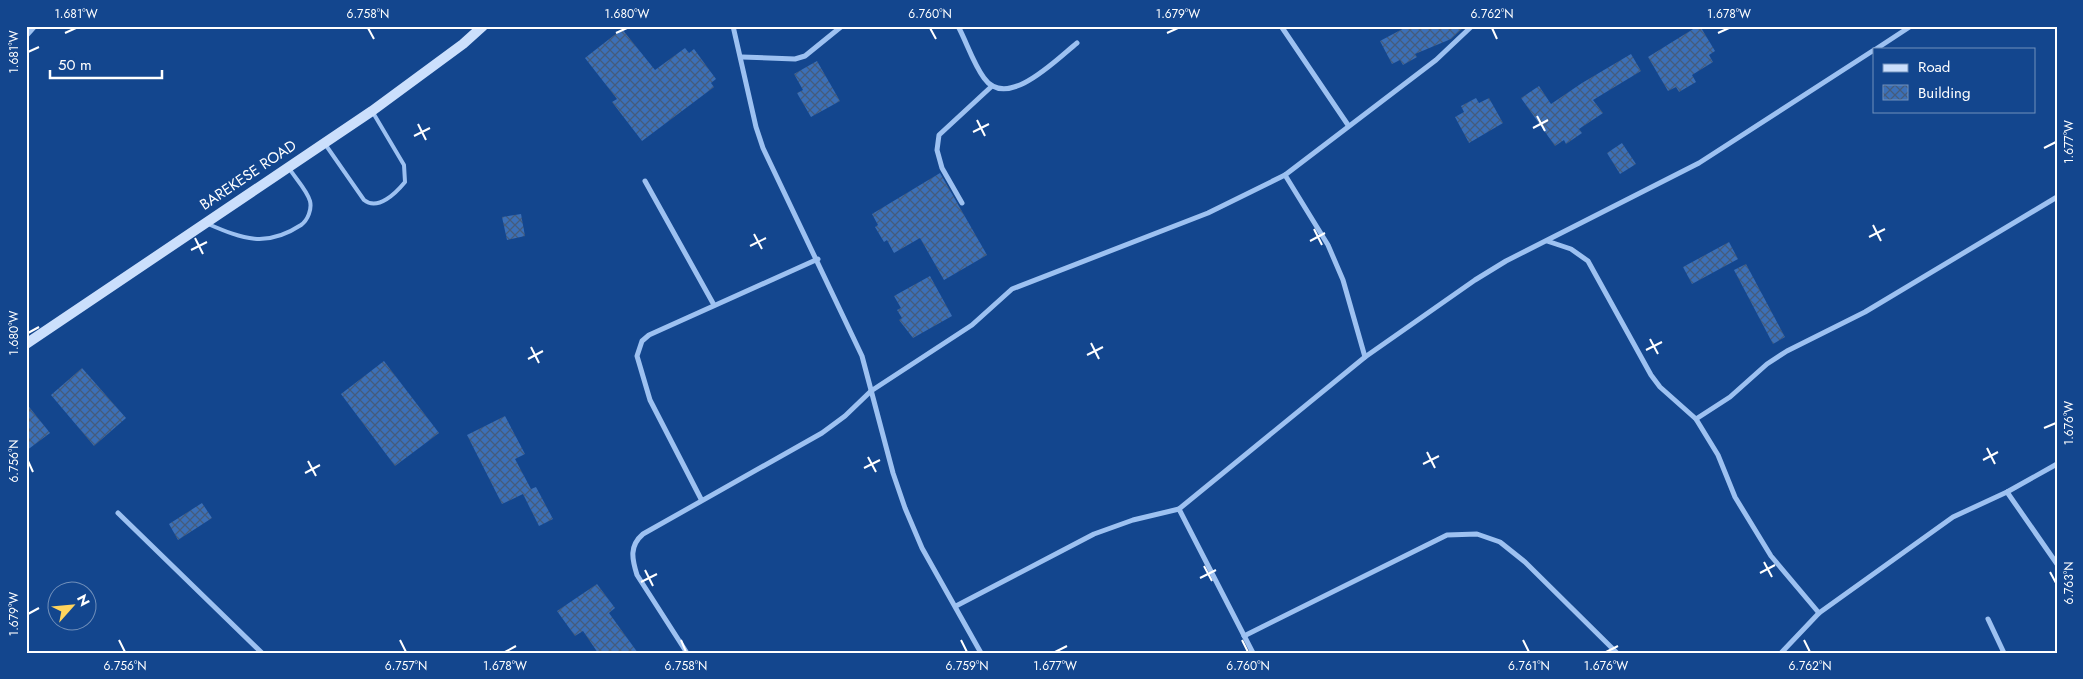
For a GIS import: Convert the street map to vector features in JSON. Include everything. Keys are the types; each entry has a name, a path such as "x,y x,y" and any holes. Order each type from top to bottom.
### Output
{"main road":[{"name":"BAREKESE ROAD","path":"26,344 204,222 372,111 463,44 483,26"}],"street":[{"path":"26,36 35,26"},
{"path":"733,26 742,57 756,126 763,148 818,259 862,356 905,508 926,555 981,653"},
{"path":"742,57 795,59 805,56 842,26"},
{"path":"958,26 984,79 992,86 1013,89 1024,84 1077,43"},
{"path":"1280,26 1348,126"},
{"path":"687,653 637,575 632,548 636,540 643,534 822,432 845,416 871,392 972,325 1012,289 1208,212 1285,175 1436,60 1472,26"},
{"path":"1877,48 1910,26"},
{"path":"956,606 1094,534 1133,520 1179,509 1365,357 1475,280 1506,261 1547,242 1699,163 1873,50"},
{"path":"962,203 942,168 937,150 940,135 992,86"},
{"path":"1285,175 1328,245 1340,271 1365,357"},
{"path":"645,181 714,305"},
{"path":"1696,419 1730,397 1767,364 1787,351 1865,312 2057,197"},
{"path":"1547,242 1571,249 1588,261 1650,375 1660,387 1696,419 1718,455 1735,496 1771,556 1819,613"},
{"path":"701,500 650,400 638,356 642,341 649,335 818,259"},
{"path":"1781,653 1819,613 1954,517 2007,492 2057,464"},
{"path":"2007,492 2057,564"},
{"path":"1179,509 1253,653"},
{"path":"118,513 262,653"},
{"path":"1244,636 1447,535 1477,534 1500,542 1525,562 1617,653"},
{"path":"1988,619 2004,653"}],"lane":[{"path":"324,142 364,200 369,204 378,203 397,191 405,182 404,165 372,111"},
{"path":"204,222 238,237 273,239 304,222 310,214 310,201 288,166"}],"building":[{"path":"1408,26 1465,26 1451,39 1415,54 1417,57 1403,65 1400,60 1392,64 1380,41"},
{"path":"1700,26 1715,51 1709,55 1713,62 1692,75 1696,82 1679,92 1676,87 1668,91 1648,57"},
{"path":"622,29 655,70 685,48 689,53 694,49 716,79 711,83 714,87 642,141 612,102 617,99 585,58"},
{"path":"1631,54 1641,71 1593,100 1603,113 1579,129 1582,133 1566,144 1564,140 1555,146 1521,98 1539,86 1551,104"},
{"path":"817,61 840,101 811,117 797,93 803,90 794,74"},
{"path":"1476,98 1479,103 1489,98 1503,123 1469,143 1455,117 1464,112 1461,106"},
{"path":"1622,143 1636,164 1620,174 1607,153"},
{"path":"940,173 987,255 944,280 920,238 894,253 887,240 884,242 875,227 878,225 872,214"},
{"path":"521,214 525,236 507,240 502,217"},
{"path":"1729,242 1738,259 1692,284 1683,267"},
{"path":"1746,264 1785,337 1773,344 1734,270"},
{"path":"930,276 952,316 913,338 899,320 902,318 897,310 901,308 894,296"},
{"path":"384,361 439,433 395,466 341,394"},
{"path":"82,368 126,418 94,446 51,395"},
{"path":"26,403 50,433 26,451"},
{"path":"505,416 525,454 515,459 531,489 536,487 553,519 539,526 523,494 502,504 467,435"},
{"path":"202,503 212,518 178,540 169,524"},
{"path":"597,584 615,608 609,613 638,653 598,653 583,631 575,636 557,611"}]}
